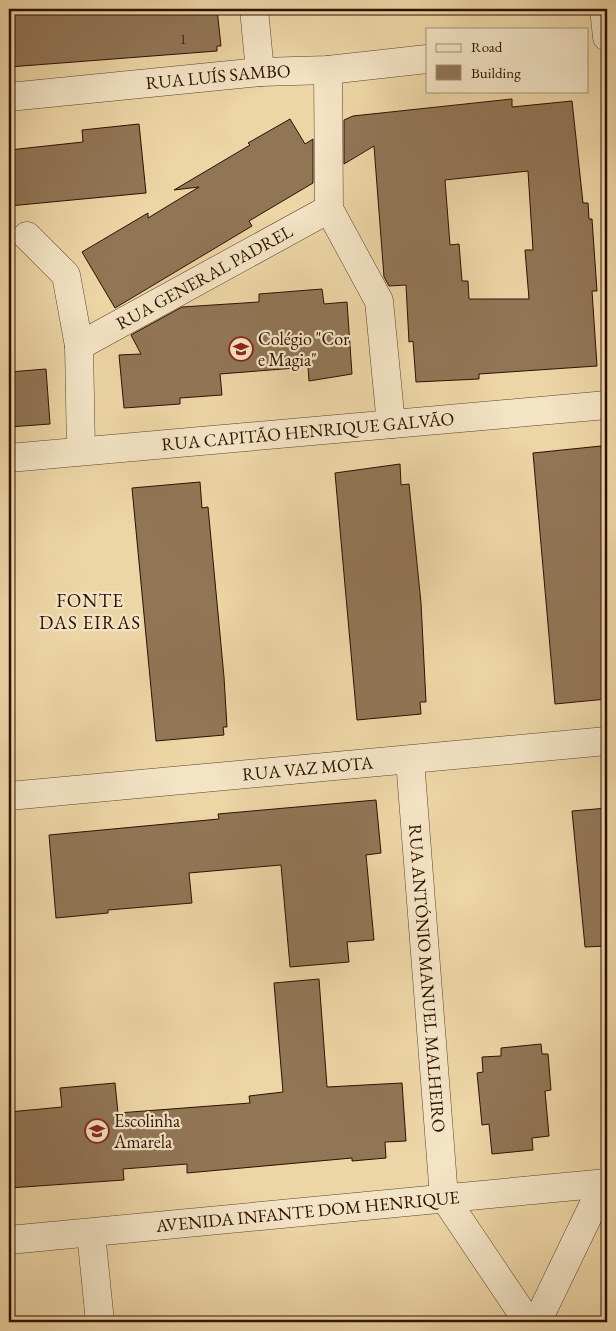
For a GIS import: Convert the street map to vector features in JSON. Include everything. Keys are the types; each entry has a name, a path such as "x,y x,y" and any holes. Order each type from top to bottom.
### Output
{"street":[{"path":"254,9 260,72"},
{"path":"604,9 607,37"},
{"path":"588,43 607,41"},
{"name":"RUA LUÍS SAMBO","path":"9,97 260,72 328,70 426,60"},
{"path":"328,70 329,209 380,301 391,424"},
{"name":"RUA GENERAL PADREL","path":"79,346 329,209"},
{"path":"27,236 66,275 79,346 81,451"},
{"name":"RUA CAPITÃO HENRIQUE GALVÃO","path":"9,458 607,405"},
{"name":"RUA VAZ MOTA","path":"9,796 607,741"},
{"name":"RUA ANTÓNIO MANUEL MALHEIRO","path":"410,760 444,1197"},
{"path":"537,1322 605,1183"},
{"name":"AVENIDA INFANTE DOM HENRIQUE","path":"9,1240 605,1183"},
{"path":"444,1197 528,1322"},
{"path":"91,1233 100,1322"}],"building":[{"path":"9,9 217,9 221,46 217,46 217,51 9,67"},
{"path":"512,99 512,107 572,101 583,203 588,203 589,219 592,219 597,291 592,291 597,366 479,374 479,379 416,382 413,341 409,342 406,285 389,286 384,277 374,146 344,164 344,120 353,116","holes":["528,171 533,250 525,250 529,299 469,299 468,281 462,281 459,244 450,245 445,180"]},
{"path":"290,119 305,144 313,139 313,183 249,221 252,226 115,308 82,252 148,213 148,218 199,187 174,190"},
{"path":"139,124 146,193 9,206 9,150 83,142 82,130"},
{"path":"322,289 324,304 347,302 352,374 309,381 308,367 220,374 222,395 180,398 180,404 124,408 119,355 141,354 131,335 182,307 259,302 259,294"},
{"path":"46,369 50,424 9,427 9,372"},
{"path":"601,446 603,464 607,464 607,699 555,704 533,453"},
{"path":"400,464 401,485 409,484 421,603 426,702 420,702 421,714 357,720 335,473"},
{"path":"200,482 202,508 208,507 227,727 223,727 224,735 156,741 132,488"},
{"path":"376,800 381,853 366,855 374,940 347,942 349,962 290,967 281,865 189,873 192,903 108,910 108,913 56,918 49,835 219,819 218,814"},
{"path":"607,808 607,946 585,947 572,811"},
{"path":"319,979 327,1087 402,1083 406,1141 385,1142 386,1158 352,1161 352,1158 187,1173 187,1164 123,1169 124,1180 9,1188 9,1112 62,1107 60,1088 115,1083 118,1113 250,1103 249,1096 283,1092 274,983"},
{"path":"541,1044 542,1054 548,1054 551,1090 545,1091 549,1136 532,1138 533,1150 492,1154 489,1124 482,1125 477,1073 483,1072 482,1057 501,1056 501,1048"}],"place":[{"name":"Colégio \"Cor e Magia\"","path":"241,349"},
{"name":"Escolinha Amarela","path":"97,1131"}],"district":[{"name":"FONTE DAS EIRAS","path":"90,611"}]}
